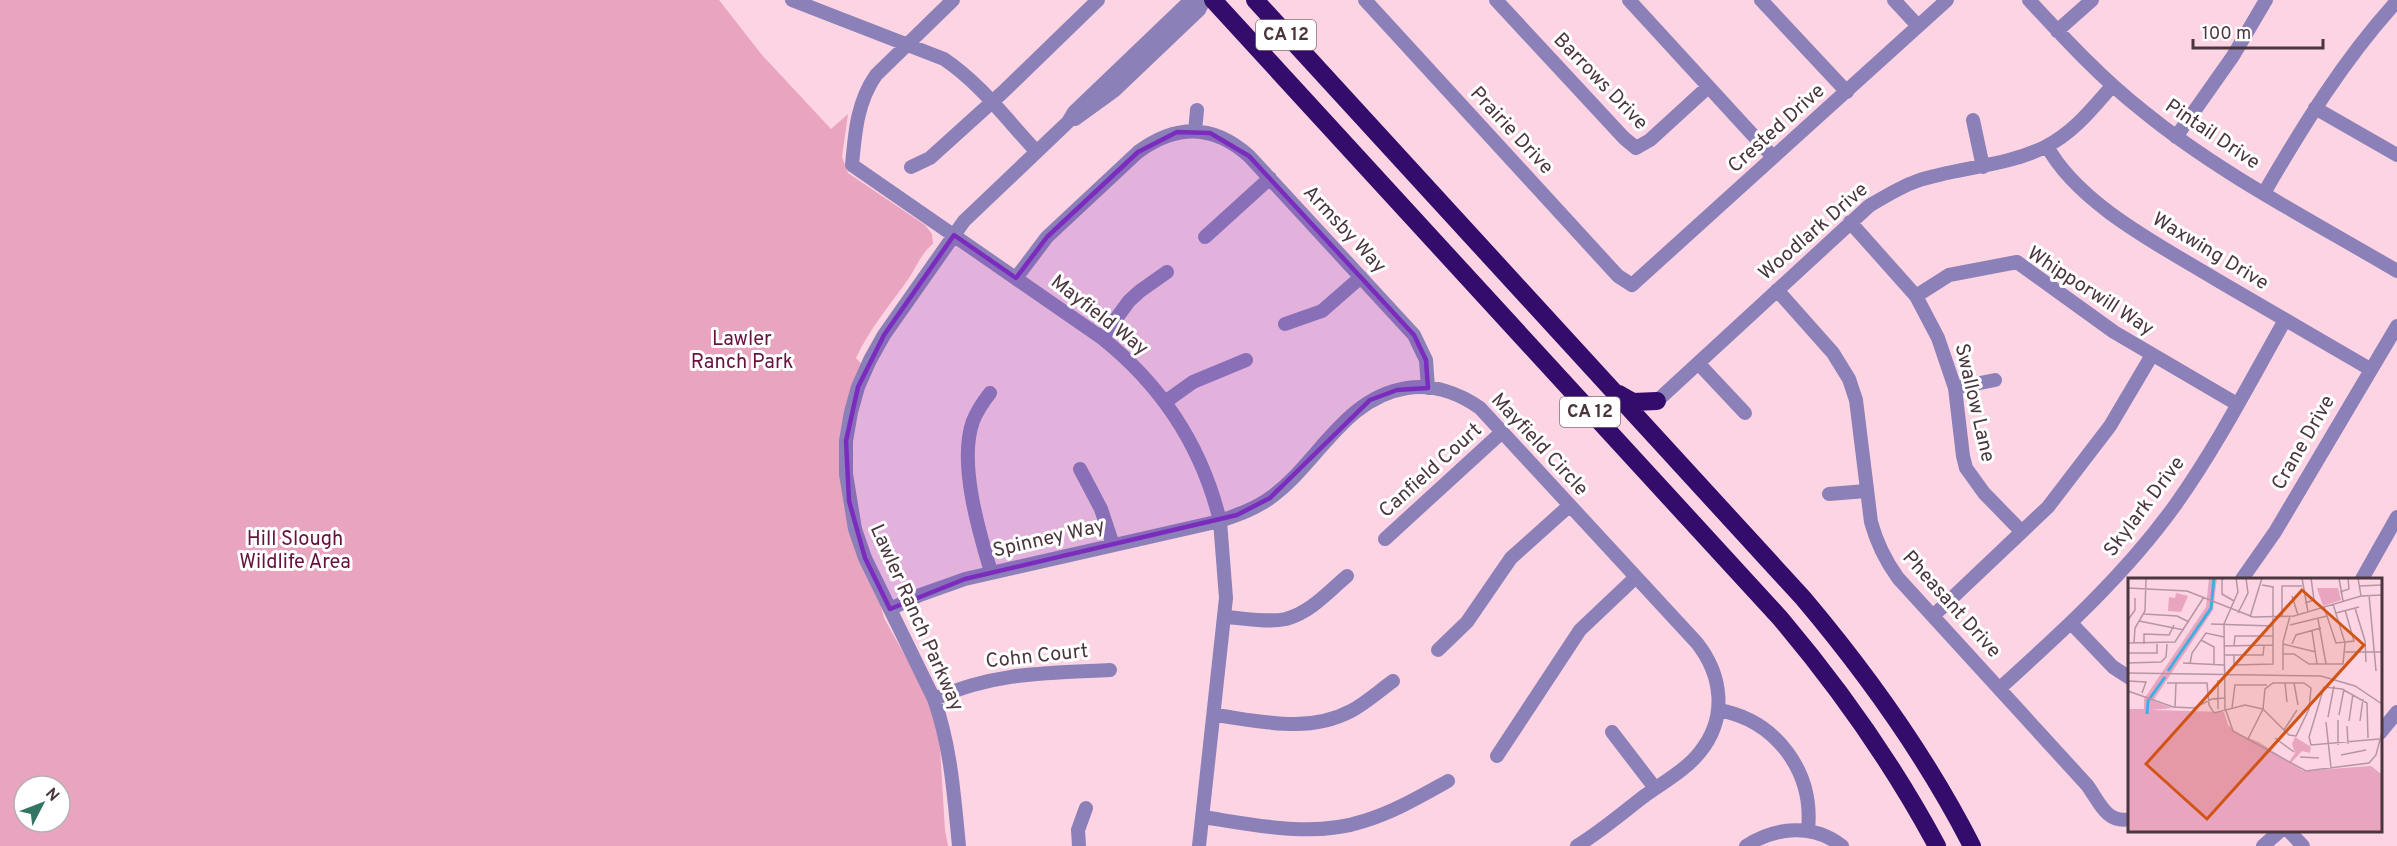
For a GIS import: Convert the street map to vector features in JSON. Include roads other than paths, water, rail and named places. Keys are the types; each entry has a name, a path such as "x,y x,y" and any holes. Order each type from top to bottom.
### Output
{"highway":[{"name":"CA 12","path":"1213,0 1806,650 1872,738 1918,810 1937,846"},
{"name":"CA 12","path":"1255,0 1838,639 1915,746 1972,846"},
{"path":"1613,391 1633,402 1657,401 1653,417 1661,443"}],"street":[{"path":"792,0 944,59 957,68 992,102 1036,151"},
{"path":"908,44 953,0"},
{"path":"911,167 930,158 1098,0"},
{"name":"Lawler Ranch Parkway","path":"959,846 948,745 934,699 865,558 855,529 846,474 846,441 851,412 858,387 884,335 954,235 982,202 1068,122 1074,112 1191,0"},
{"name":"Lawler Ranch Parkway","path":"1068,122 1078,118 1115,90 1199,10 1204,0"},
{"name":"Prairie Drive","path":"1365,0 1618,276 1632,285"},
{"name":"Barrows Drive","path":"1496,0 1624,138 1636,148 1650,140 1708,87"},
{"path":"1629,0 1773,157"},
{"path":"1761,0 1846,92"},
{"path":"1894,0 1918,26"},
{"name":"Crested Drive","path":"1632,285 1947,0"},
{"name":"Pintail Drive","path":"2029,0 2112,86 2176,137 2264,193 2397,271"},
{"path":"2057,31 2092,0"},
{"path":"2176,137 2233,56 2266,0"},
{"path":"2264,193 2315,108 2344,66 2397,2"},
{"name":"Mayfield Way","path":"908,44 876,75 866,90 856,126 852,165 1102,338 1137,369 1165,402 1198,456 1220,520"},
{"name":"Woodlark Drive","path":"1657,401 1850,222 1877,201 1918,181 2005,162 2047,146 2072,130 2112,86"},
{"path":"2315,108 2397,154"},
{"path":"1195,131 1197,111"},
{"path":"1973,120 1983,167"},
{"name":"Armsby Way","path":"1016,278 1047,237 1138,152 1164,136 1195,131 1210,133 1237,145 1414,335 1426,360 1428,388"},
{"name":"Waxwing Drive","path":"2047,146 2057,165 2072,182 2140,233 2370,369"},
{"path":"1205,237 1270,178"},
{"name":"Swallow Lane","path":"1850,222 1916,296 1938,338 1955,388 1966,468 1984,493 2022,532"},
{"name":"Whipporwill Way","path":"1916,296 1949,275 2016,262 2073,304 2152,355 2237,404"},
{"path":"1102,338 1129,301 1167,272"},
{"path":"1285,324 1322,311 1361,277"},
{"name":"Pheasant Drive","path":"1777,290 1833,353 1849,379 1856,400 1866,491 1876,541 1885,560 1898,578 2087,785 2108,816 2115,820 2128,819"},
{"name":"Skylark Drive","path":"2000,688 2117,577 2176,504 2212,450 2285,320"},
{"name":"Crane Drive","path":"2243,578 2275,532 2397,326"},
{"path":"1933,616 2048,507 2096,447 2152,355"},
{"path":"1165,402 1209,373 1246,360"},
{"path":"1698,363 1745,412"},
{"path":"1955,388 1995,380"},
{"name":"Mayfield Circle","path":"1220,520 1237,515 1270,498 1346,420 1370,400 1397,390 1428,388 1469,401 1480,408 1697,643 1710,662 1717,678 1719,710 1709,738 1700,753 1577,846"},
{"path":"990,393 973,422 967,459 977,516 992,572"},
{"name":"Canfield Court","path":"1385,539 1502,432"},
{"path":"1080,469 1101,510 1113,545"},
{"path":"1829,494 1866,491"},
{"path":"1438,650 1467,622 1511,558 1569,506"},
{"path":"2363,578 2397,517"},
{"path":"1199,846 1225,616 1226,570 1220,520"},
{"name":"Spinney Way","path":"891,609 940,587 992,572 1220,520"},
{"path":"1225,616 1285,619 1304,612 1347,576"},
{"path":"1497,756 1580,630 1636,577"},
{"path":"2071,623 2113,667 2128,677"},
{"name":"Cohn Court","path":"934,699 980,682 1001,677 1110,670"},
{"path":"1215,715 1301,726 1320,723 1351,711 1393,681"},
{"path":"1719,710 1748,719 1766,730 1789,753 1804,783 1808,802 1808,830"},
{"path":"2382,731 2397,712"},
{"path":"1612,732 1655,788"},
{"path":"1203,817 1295,829 1339,827 1380,816 1448,781"},
{"path":"1079,846 1078,830 1086,808"},
{"path":"1746,846 1763,835 1780,831 1808,830 1821,834 1842,846"},
{"path":"2263,846 2280,831"},
{"path":"2289,831 2303,846"}],"park label":[{"name":"Lawler Ranch Park","path":"742,352"},
{"name":"Hill Slough Wildlife Area","path":"295,552"}]}
